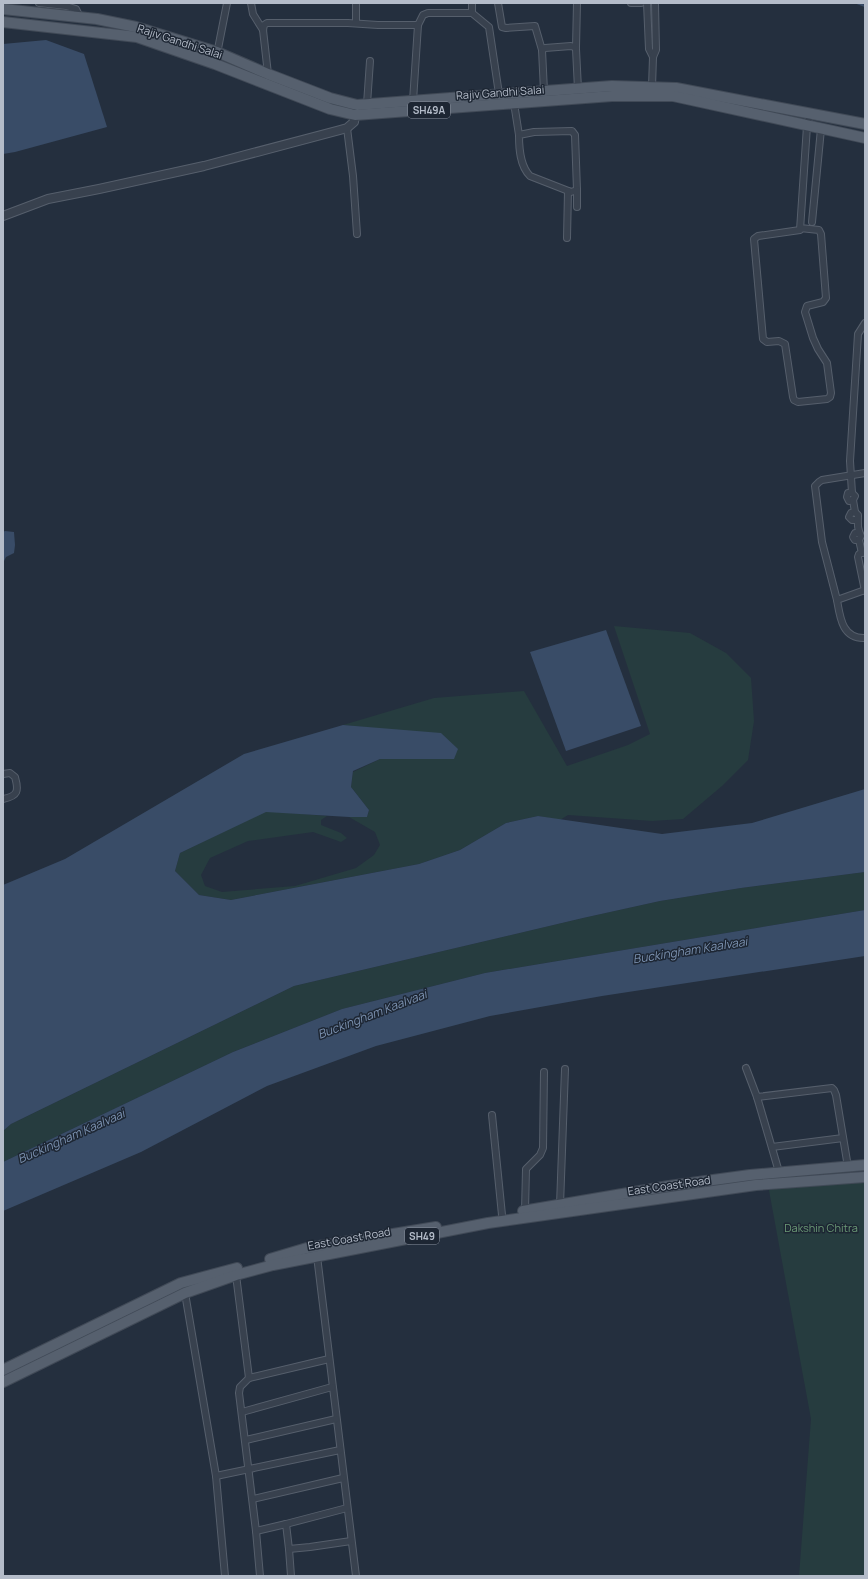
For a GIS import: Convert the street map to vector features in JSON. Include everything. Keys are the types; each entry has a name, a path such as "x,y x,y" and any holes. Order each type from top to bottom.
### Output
{"main road":[{"name":"Rajiv Gandhi Salai","path":"3,8 97,19 136,27 217,52 330,98 362,105 612,86 652,87 676,88 865,124"},
{"name":"Rajiv Gandhi Salai","path":"3,22 137,37 215,64 330,109 355,116 612,96 672,96 865,138"},
{"name":"East Coast Road","path":"3,1370 181,1283 307,1248 669,1186 763,1173 865,1165"},
{"path":"763,1173 764,1184"},
{"name":"East Coast Road","path":"3,1382 185,1294 236,1275 280,1263 488,1223 764,1184 865,1176"}],"street":[{"path":"40,3 66,6 76,9 80,17"},
{"path":"215,64 227,3"},
{"path":"251,3 253,14 263,30 268,74"},
{"path":"356,3 356,23"},
{"path":"472,3 472,13"},
{"path":"498,3 502,27 535,26 542,50 544,91"},
{"path":"577,3 576,47 578,89"},
{"path":"631,3 642,3"},
{"path":"647,3 649,49 653,57"},
{"path":"652,87 653,57 656,50 655,3"},
{"path":"413,101 418,25 423,15 428,13 472,13 489,27 499,94"},
{"path":"263,30 264,25 270,23 418,25"},
{"path":"542,50 545,48 576,47"},
{"path":"3,216 48,199 204,166 347,128 354,122 355,116 362,105 370,61"},
{"path":"514,103 522,160 526,172 533,178 568,191 574,192 577,190"},
{"path":"800,228 818,230 821,234 826,298 824,302 807,306 805,312 818,349 827,363 831,393 830,397 827,399 798,402 794,400 793,397 785,344 779,342 767,342 763,339 754,239 758,236 798,231 800,228 807,126 810,113"},
{"path":"347,128 354,184 357,234"},
{"path":"812,222 821,129"},
{"path":"518,136 534,132 574,133 577,207"},
{"path":"568,191 568,238"},
{"path":"837,600 865,590 862,553 857,536 855,520 858,515 853,512 851,500 855,496 850,493 849,476 858,334 865,323"},
{"path":"865,473 822,480 815,486 822,542 841,622 845,630 856,637 865,638"},
{"path":"3,774 10,773 15,777 17,788 13,797 3,799"},
{"path":"746,1068 757,1097 779,1172"},
{"path":"560,1205 565,1069"},
{"path":"525,1211 526,1169 540,1155 543,1148 544,1072"},
{"path":"757,1097 832,1088 836,1095 848,1166"},
{"path":"492,1115 502,1215"},
{"path":"772,1147 843,1138"},
{"path":"317,1256 356,1576"},
{"path":"236,1275 250,1378"},
{"path":"185,1294 216,1476 225,1576"},
{"path":"260,1576 253,1499 239,1390 242,1384 250,1378 329,1359"},
{"path":"242,1412 332,1387"},
{"path":"246,1440 336,1419"},
{"path":"216,1476 340,1450"},
{"path":"253,1499 344,1478"},
{"path":"256,1531 347,1508"},
{"path":"286,1524 290,1576"},
{"path":"289,1549 351,1541"}],"green space":[{"path":"614,626 690,633 726,653 751,678 754,721 748,760 722,786 683,819 652,821 568,815 560,820 538,816 506,823 460,850 419,864 231,900 199,895 175,871 180,853 266,811 327,816 321,820 321,825 341,833 347,838 341,842 313,832 248,841 210,858 201,875 205,886 222,892 295,886 356,868 374,855 380,845 375,832 349,817 367,817 369,810 351,787 353,772 380,759 454,758 384,729 343,725 434,698 524,691 567,766 628,745 650,734"},
{"path":"865,872 865,910 485,973 342,1009 233,1052 3,1162 3,1131 11,1124 294,986 660,901 741,888"},
{"name":"Dakshin Chitra","path":"865,1179 865,1576 799,1576 811,1419 768,1185"}],"water":[{"path":"46,40 84,54 107,127 3,154 3,44"},
{"path":"3,532 14,532 15,545 14,553 6,557 3,563"},
{"path":"606,630 641,726 566,751 530,652"},
{"path":"343,725 441,733 458,749 454,759 380,759 353,771 351,787 369,810 367,817 266,812 180,853 175,871 199,895 231,900 419,864 460,850 506,823 538,816 662,834 752,823 865,789 865,872 741,888 660,901 294,986 11,1124 3,1131 3,885 65,859 244,754"},
{"name":"Buckingham Kaalvaai","path":"865,910 865,956 602,996 490,1016 376,1046 267,1086 141,1152 3,1211 3,1162 233,1052 342,1009 485,973"}],"waterway":[{"path":"857,3 865,6"}]}
